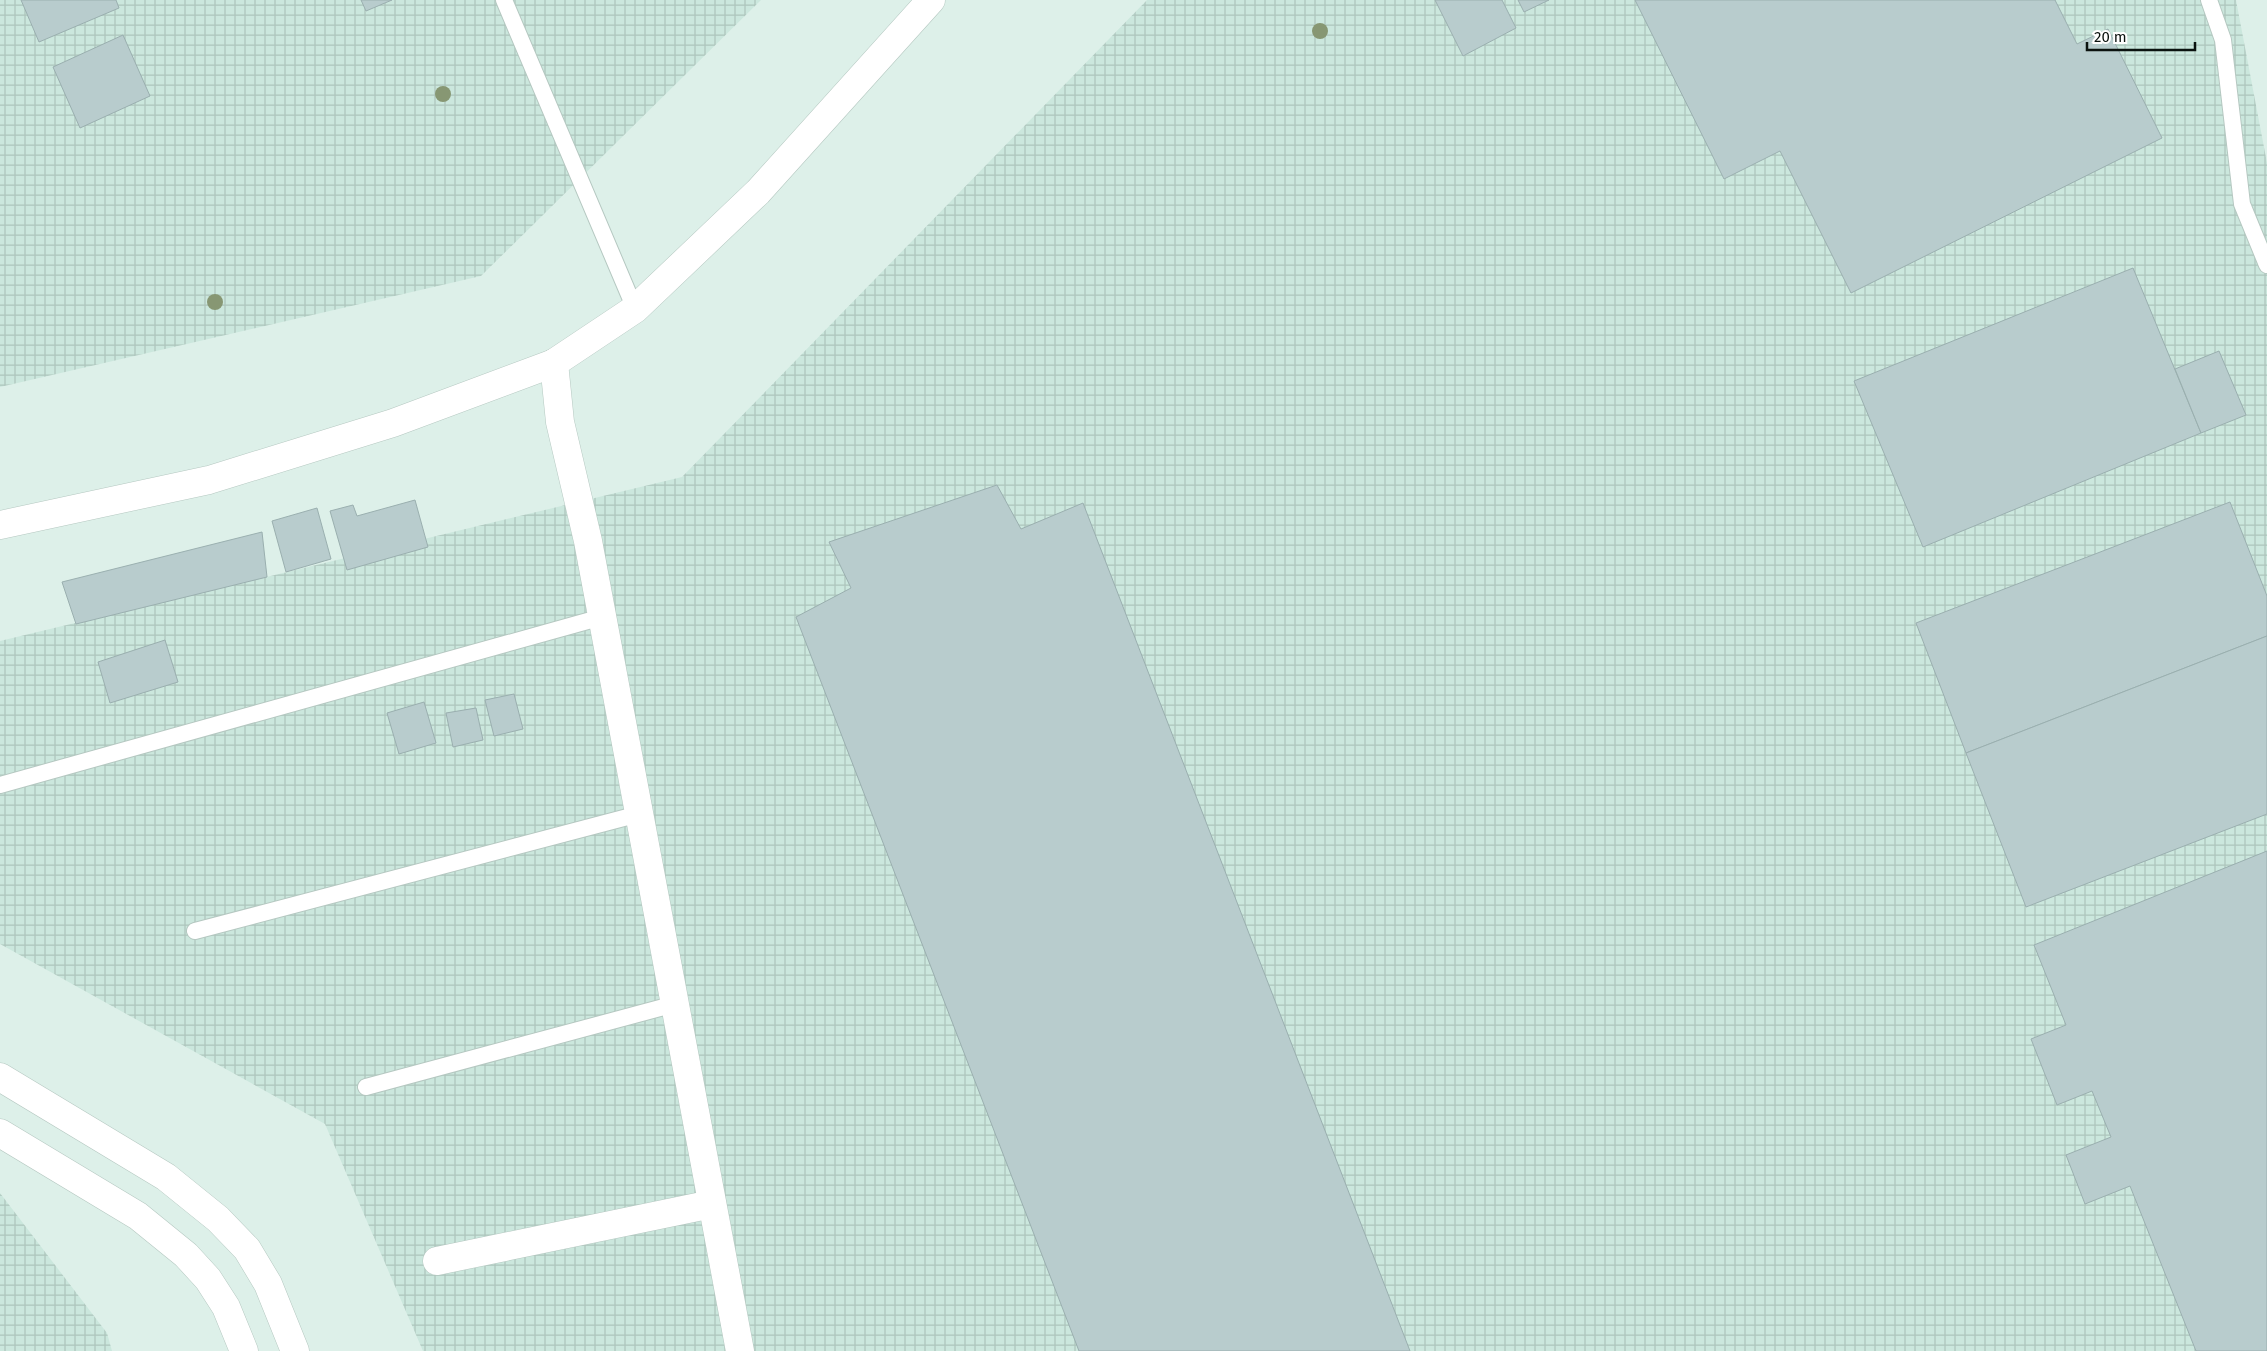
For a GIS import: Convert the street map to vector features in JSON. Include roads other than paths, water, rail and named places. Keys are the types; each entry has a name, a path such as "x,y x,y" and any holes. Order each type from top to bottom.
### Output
{"street":[{"path":"0,525 209,480 393,423 554,363 635,308 758,192 931,0"},
{"path":"554,363 560,422 588,541 740,1351"},
{"path":"0,1077 166,1177 218,1219 247,1249 268,1284 295,1351"},
{"path":"0,1133 138,1216 186,1255 208,1279 226,1307 244,1351"},
{"path":"437,1261 712,1204"}],"lane":[{"path":"504,0 635,308"},
{"path":"2209,0 2223,40 2242,204 2267,265"},
{"path":"0,786 602,617"},
{"path":"195,931 639,814"},
{"path":"366,1088 675,1004"}]}
